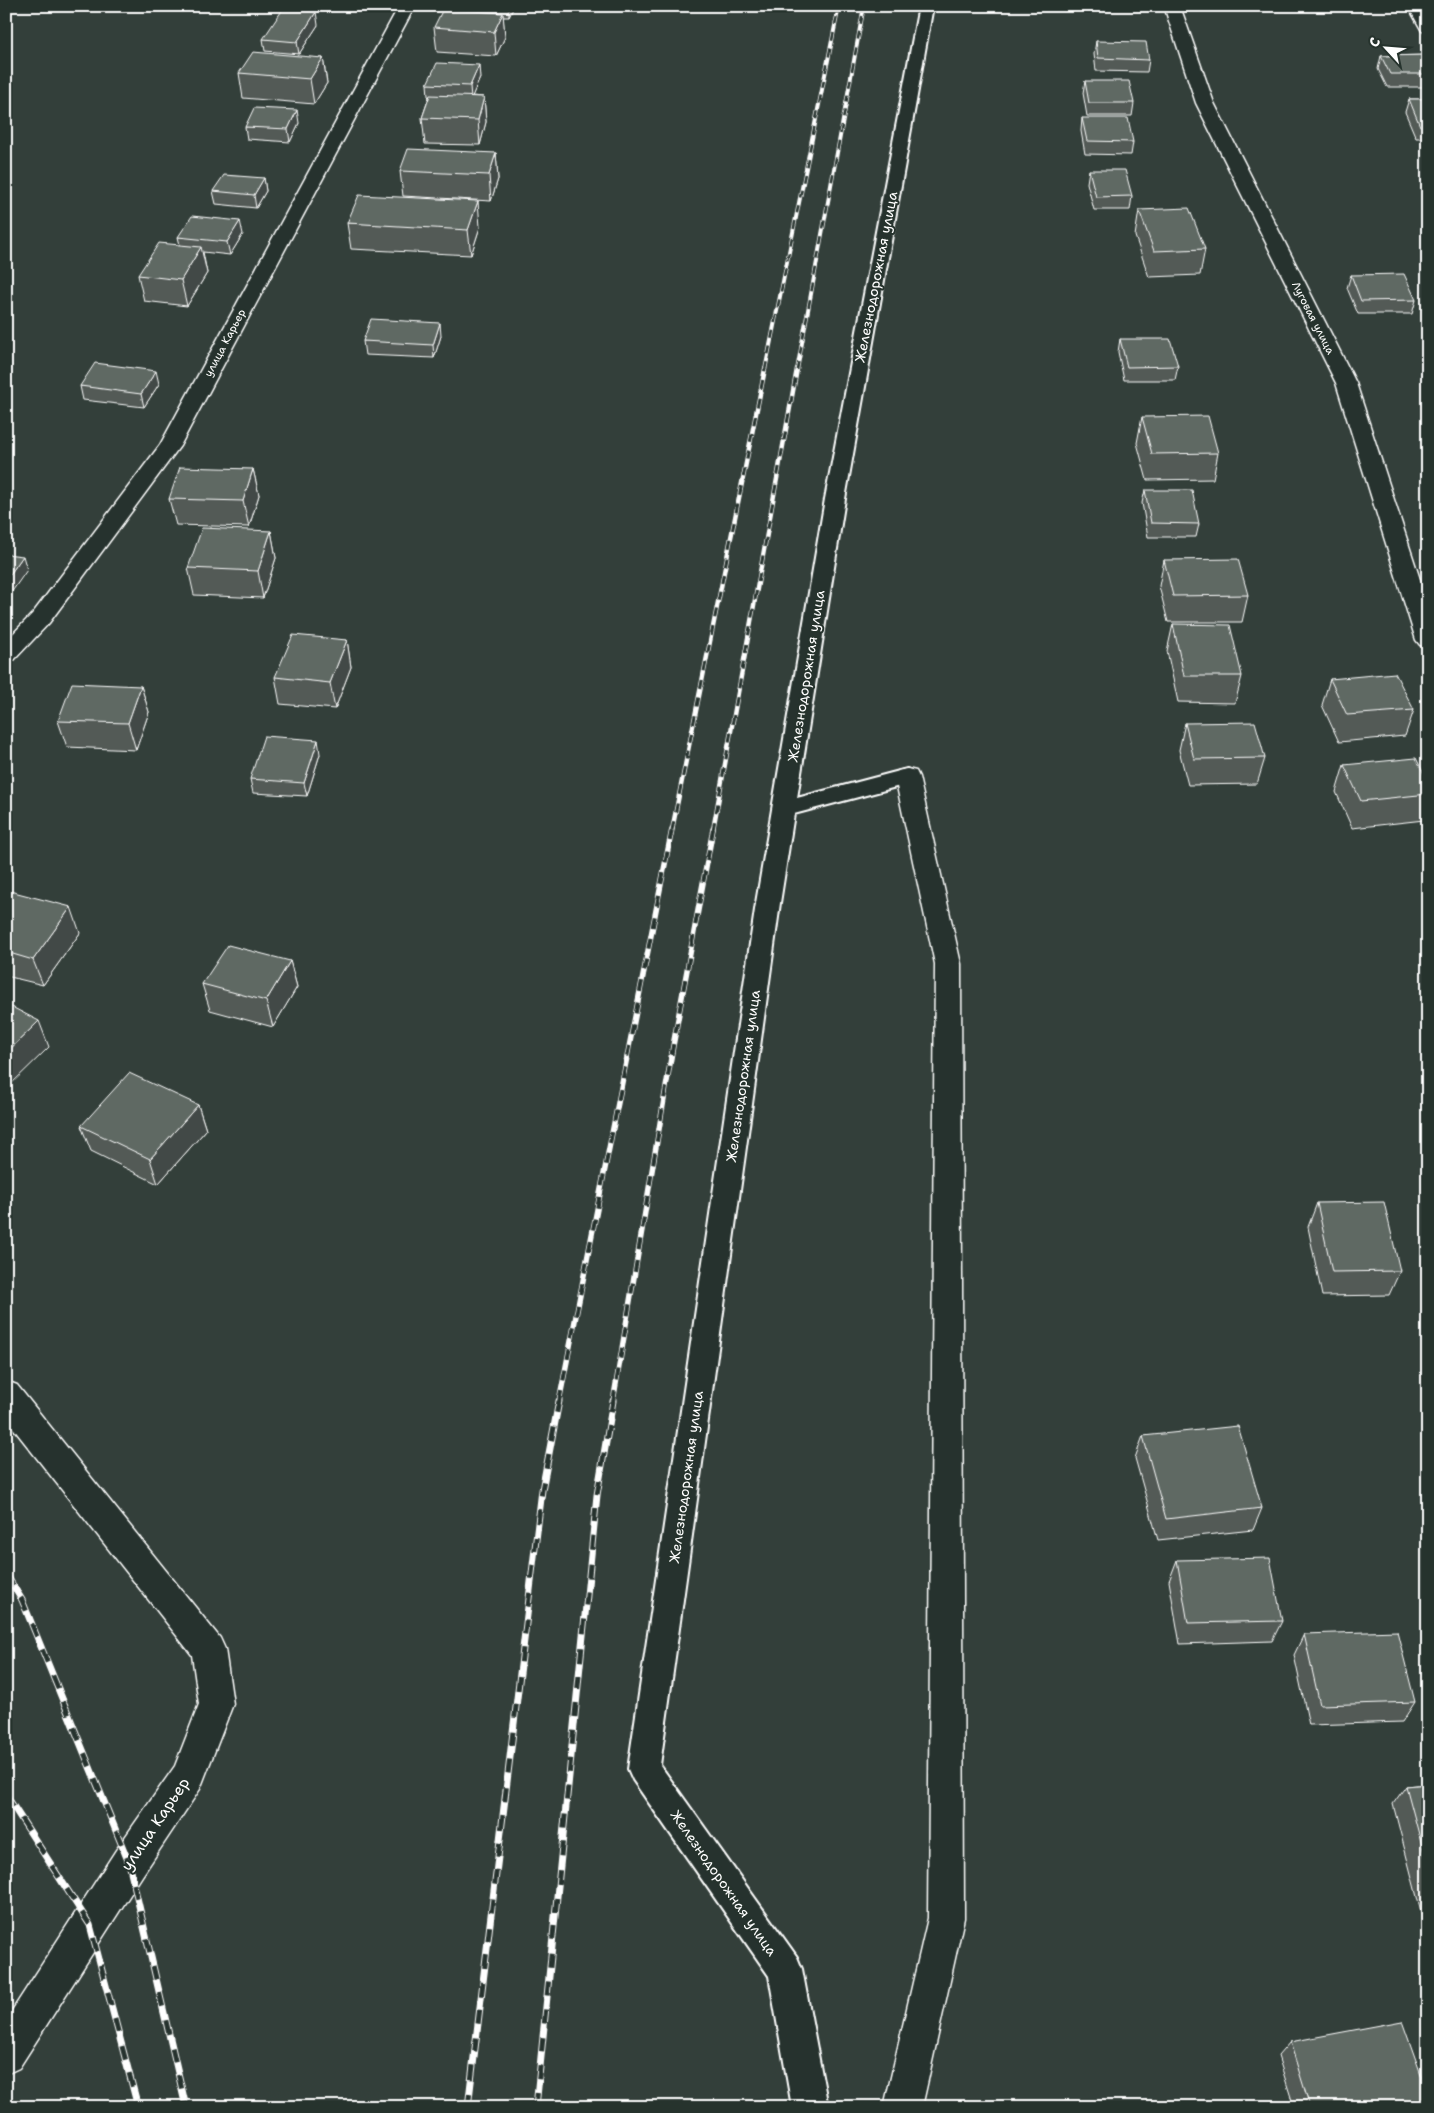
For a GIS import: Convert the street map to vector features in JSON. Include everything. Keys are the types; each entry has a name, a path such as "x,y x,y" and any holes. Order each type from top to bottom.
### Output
{"street":[{"name":"улица Карьер","path":"6,655 41,618 170,446 408,6"},
{"name":"Луговая улица","path":"1172,6 1205,103 1346,383 1428,640"},
{"path":"1416,6 1428,27"},
{"path":"903,2107 946,1918 948,964 907,777"},
{"name":"улица Карьер","path":"6,1395 208,1649 216,1704 188,1777 129,1863 6,2055"}],"lane":[{"name":"Железнодорожная улица","path":"810,2107 785,1969 644,1769 768,903 835,499 926,6"},
{"path":"784,809 907,777"}],"building":[{"path":"283,9 316,12 297,42 263,39"},
{"path":"443,9 503,13 494,32 434,27"},
{"path":"1096,41 1146,42 1149,60 1098,58"},
{"path":"253,52 323,58 310,79 239,73"},
{"path":"1428,55 1428,74 1390,74 1381,56"},
{"path":"437,63 479,65 470,86 427,84"},
{"path":"1085,81 1129,81 1134,103 1089,103"},
{"path":"430,95 484,97 478,120 422,118"},
{"path":"1409,99 1428,99 1428,125 1420,126"},
{"path":"254,108 297,110 288,129 245,127"},
{"path":"1082,118 1128,118 1133,142 1087,141"},
{"path":"408,149 496,153 489,175 400,171"},
{"path":"1089,170 1125,170 1132,196 1096,197"},
{"path":"224,175 264,178 254,195 213,191"},
{"path":"359,195 478,201 468,230 347,223"},
{"path":"1189,208 1205,249 1154,251 1139,210"},
{"path":"192,216 240,221 227,242 178,237"},
{"path":"159,243 201,247 181,280 138,275"},
{"path":"1404,274 1416,300 1361,301 1351,275"},
{"path":"371,319 440,323 433,345 363,341"},
{"path":"1120,339 1170,339 1178,366 1127,367"},
{"path":"95,363 156,371 141,394 80,386"},
{"path":"1208,416 1218,453 1152,454 1142,417"},
{"path":"180,467 253,469 243,501 169,499"},
{"path":"1145,490 1192,490 1199,524 1151,523"},
{"path":"202,528 271,531 258,571 188,568"},
{"path":"6,554 23,556 6,580"},
{"path":"1238,559 1248,595 1173,596 1164,560"},
{"path":"1173,624 1230,625 1242,676 1184,676"},
{"path":"293,635 347,640 330,683 275,677"},
{"path":"1395,673 1414,710 1347,715 1330,679"},
{"path":"72,683 141,686 128,723 58,721"},
{"path":"1255,722 1265,758 1194,759 1185,723"},
{"path":"264,736 318,740 304,783 250,779"},
{"path":"1416,758 1428,782 1428,794 1361,801 1344,765"},
{"path":"6,890 71,907 33,960 6,952"},
{"path":"228,945 290,961 266,1001 202,984"},
{"path":"6,1004 39,1021 6,1053"},
{"path":"129,1073 198,1105 150,1159 81,1126"},
{"path":"1384,1202 1400,1271 1332,1272 1317,1203"},
{"path":"1238,1426 1262,1508 1166,1519 1143,1436"},
{"path":"1270,1558 1282,1621 1188,1623 1177,1560"},
{"path":"1397,1631 1415,1702 1320,1705 1304,1634"},
{"path":"1428,1784 1428,1868 1406,1786"},
{"path":"1402,2021 1428,2094 1428,2107 1310,2107 1290,2042"}],"railway":[{"path":"765,370 839,6"},
{"path":"797,370 864,6"},
{"path":"672,830 765,369"},
{"path":"713,830 797,369"},
{"path":"559,1402 672,829"},
{"path":"613,1402 673,1046 713,829"},
{"path":"468,2107 542,1490 559,1401"},
{"path":"536,2107 597,1495 613,1401"},
{"path":"6,1574 22,1600 129,1863 186,2107"},
{"path":"6,1795 90,1925 138,2107"}]}
